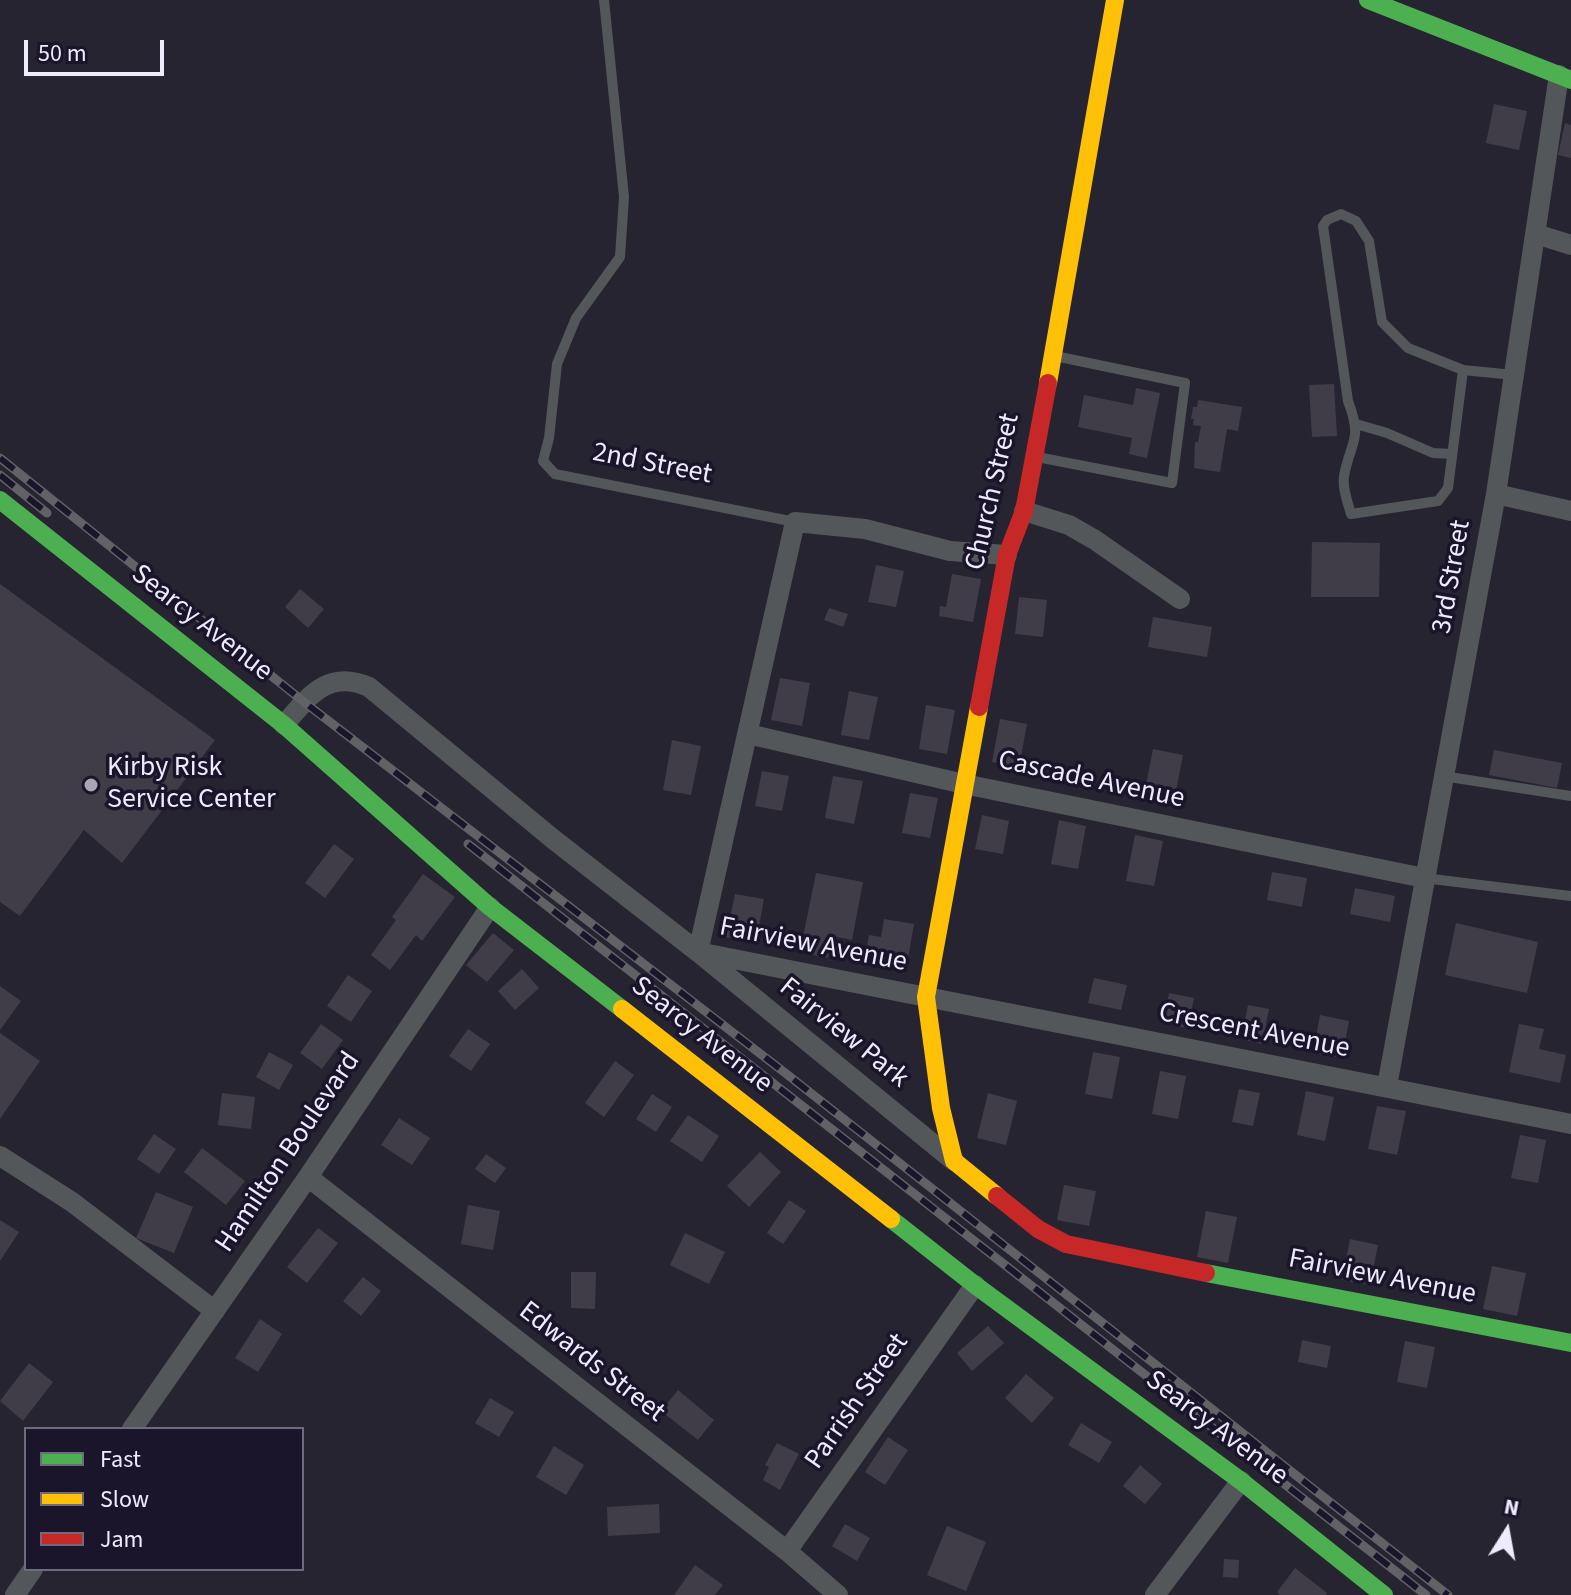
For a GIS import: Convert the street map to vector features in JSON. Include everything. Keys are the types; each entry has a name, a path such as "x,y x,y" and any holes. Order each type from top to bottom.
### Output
{"street":[{"name":"Church Street","path":"926,997 1007,555 1024,511 1035,457 1115,0"},
{"path":"1368,0 1565,77"},
{"name":"3rd Street","path":"1387,1086 1496,494 1536,234 1565,77"},
{"path":"1536,234 1571,245"},
{"path":"1496,494 1571,511"},
{"name":"Searcy Avenue","path":"0,500 284,725 490,907 975,1285 1241,1481 1384,1595"},
{"path":"1024,511 1069,525 1180,599"},
{"path":"698,952 795,522 865,529 950,551 1007,555"},
{"name":"Fairview Avenue","path":"284,725 321,687 341,679 356,681 369,687 553,839 698,952 926,997 941,1108 954,1161 1038,1229 1066,1244 1564,1342"},
{"name":"Cascade Avenue","path":"748,734 964,784 1424,878"},
{"name":"Hamilton Boulevard","path":"133,1427 308,1177 490,907"},
{"name":"Fairview Park","path":"698,952 954,1161"},
{"name":"Crescent Avenue","path":"926,997 1571,1124"},
{"path":"0,1156 72,1202 215,1311"},
{"name":"Edwards Street","path":"308,1177 787,1551 830,1593"},
{"name":"Parrish Street","path":"787,1551 975,1285"},
{"path":"1155,1595 1241,1481"},
{"path":"15,1595 32,1571"}],"lane":[{"name":"2nd Street","path":"604,0 624,197 620,257 576,318 557,364 549,438 543,461 555,474 795,522"},
{"path":"1463,370 1448,488 1438,501 1351,514 1343,479 1355,442 1356,424 1348,401 1323,226 1327,220 1341,214 1356,221 1369,241 1382,322 1408,348 1463,370 1514,375"},
{"path":"1035,457 1172,483 1185,383 1052,355"},
{"path":"1356,424 1387,433 1433,453 1452,454"},
{"path":"1443,776 1571,796"},
{"path":"1424,878 1571,896"}],"building":[{"path":"1494,104 1527,111 1519,150 1486,143"},
{"path":"1565,123 1571,125 1571,158 1558,155"},
{"path":"1334,384 1337,436 1312,437 1309,385"},
{"path":"1136,388 1160,393 1147,458 1129,454 1132,438 1078,427 1084,395 1133,405"},
{"path":"1198,400 1242,407 1238,431 1227,429 1220,472 1194,468 1195,442 1198,442 1201,426 1193,425 1194,419 1191,419"},
{"path":"1312,542 1380,543 1379,597 1311,597"},
{"path":"876,565 904,571 896,607 868,602"},
{"path":"952,574 981,579 973,622 939,616 940,606 946,607"},
{"name":"Kirby Risk Service Center","path":"0,584 215,740 122,863 84,830 20,916 0,902"},
{"path":"300,589 324,609 308,628 285,607"},
{"path":"1019,597 1047,600 1043,637 1015,634"},
{"path":"829,608 848,614 843,627 824,620"},
{"path":"1153,617 1212,627 1207,657 1148,647"},
{"path":"780,678 810,683 802,726 771,720"},
{"path":"849,691 878,697 869,740 841,735"},
{"path":"926,705 955,710 947,754 919,749"},
{"path":"1000,719 1027,724 1019,767 992,762"},
{"path":"672,740 701,746 691,795 663,790"},
{"path":"1153,749 1183,755 1175,796 1145,790"},
{"path":"1494,750 1562,763 1557,788 1489,775"},
{"path":"762,771 789,776 782,811 755,806"},
{"path":"833,776 863,781 854,824 825,818"},
{"path":"910,793 938,798 930,838 902,833"},
{"path":"982,815 1009,821 1003,854 975,849"},
{"path":"1059,820 1086,826 1078,869 1051,864"},
{"path":"1135,835 1163,841 1154,886 1126,881"},
{"path":"334,844 354,859 325,898 305,883"},
{"path":"1272,872 1307,878 1302,907 1267,900"},
{"path":"816,873 863,882 852,940 833,936 828,958 800,952"},
{"path":"423,874 455,897 422,941 416,935 390,970 371,955 396,920 392,917"},
{"path":"1355,888 1395,896 1390,922 1350,914"},
{"path":"735,894 764,899 756,943 726,937"},
{"path":"884,919 914,924 906,970 874,965 875,960 865,958 869,935 881,937"},
{"path":"1456,923 1538,942 1527,993 1445,975"},
{"path":"493,933 514,950 487,982 466,965"},
{"path":"522,969 539,988 515,1010 498,991"},
{"path":"348,975 372,991 351,1022 327,1006"},
{"path":"1094,978 1127,985 1121,1010 1088,1003"},
{"path":"0,986 21,1001 0,1030"},
{"path":"1169,993 1194,998 1188,1028 1163,1023"},
{"path":"1248,1005 1269,1009 1262,1044 1241,1039"},
{"path":"1320,1015 1349,1021 1342,1058 1313,1053"},
{"path":"321,1024 343,1040 322,1069 300,1053"},
{"path":"1519,1024 1544,1029 1539,1049 1566,1055 1560,1083 1509,1072"},
{"path":"468,1029 490,1044 471,1071 449,1056"},
{"path":"0,1033 40,1061 0,1119"},
{"path":"269,1052 293,1065 279,1090 256,1077"},
{"path":"1093,1052 1120,1057 1112,1099 1085,1094"},
{"path":"615,1061 634,1075 604,1117 585,1103"},
{"path":"1160,1071 1186,1076 1178,1119 1152,1114"},
{"path":"1239,1089 1260,1093 1253,1126 1232,1122"},
{"path":"1306,1091 1334,1097 1325,1141 1297,1135"},
{"path":"222,1093 255,1097 251,1129 218,1125"},
{"path":"988,1093 1017,1101 1006,1145 977,1138"},
{"path":"652,1094 672,1107 656,1132 636,1119"},
{"path":"1377,1106 1406,1111 1397,1155 1368,1149"},
{"path":"688,1115 719,1136 702,1162 670,1141"},
{"path":"399,1118 430,1138 412,1165 381,1145"},
{"path":"154,1134 176,1149 159,1174 137,1159"},
{"path":"1520,1135 1546,1140 1538,1183 1511,1178"},
{"path":"202,1148 245,1181 226,1205 184,1172"},
{"path":"760,1152 781,1172 749,1207 727,1186"},
{"path":"486,1154 506,1168 495,1183 475,1169"},
{"path":"1064,1185 1096,1191 1089,1226 1057,1220"},
{"path":"156,1192 193,1207 174,1253 136,1238"},
{"path":"789,1200 806,1211 783,1244 767,1233"},
{"path":"468,1205 500,1211 493,1250 461,1244"},
{"path":"1206,1211 1237,1217 1228,1263 1197,1257"},
{"path":"0,1220 19,1232 0,1261"},
{"path":"318,1228 338,1243 307,1283 287,1267"},
{"path":"685,1233 725,1252 709,1284 670,1265"},
{"path":"1350,1239 1378,1245 1370,1285 1342,1280"},
{"path":"1492,1266 1526,1273 1517,1316 1483,1309"},
{"path":"571,1272 596,1272 595,1309 571,1308"},
{"path":"363,1277 381,1291 361,1316 343,1301"},
{"path":"260,1319 282,1334 258,1372 235,1358"},
{"path":"988,1326 1004,1343 972,1371 957,1353"},
{"path":"1302,1340 1331,1346 1327,1368 1298,1362"},
{"path":"1405,1341 1435,1347 1427,1388 1397,1382"},
{"path":"29,1363 53,1382 23,1421 0,1401"},
{"path":"1026,1374 1054,1398 1032,1423 1005,1398"},
{"path":"678,1390 714,1420 698,1440 661,1411"},
{"path":"490,1398 514,1412 499,1437 475,1423"},
{"path":"1081,1423 1112,1442 1099,1463 1068,1445"},
{"path":"888,1437 908,1450 885,1485 865,1472"},
{"path":"777,1443 799,1454 780,1490 763,1480 769,1467 765,1465"},
{"path":"554,1446 584,1465 566,1495 536,1477"},
{"path":"1140,1465 1162,1484 1145,1504 1123,1486"},
{"path":"659,1504 660,1533 608,1536 607,1507"},
{"path":"845,1524 870,1538 857,1561 832,1546"},
{"path":"947,1526 986,1542 966,1591 927,1575"},
{"path":"1224,1559 1239,1560 1238,1578 1223,1577"},
{"path":"695,1565 723,1585 715,1595 674,1595"},
{"path":"1295,1568 1326,1595 1280,1595 1277,1592"}],"railway":[{"path":"0,458 304,702 784,1072 1448,1595"},
{"path":"0,475 47,513"},
{"path":"468,844 1426,1595"}],"traffic: fast":[{"path":"1368,0 1571,80"},
{"path":"0,500 284,725 490,907 622,1009"},
{"path":"891,1219 975,1285 1241,1481 1384,1595"},
{"path":"1206,1273 1571,1343"}],"traffic: slow":[{"path":"1048,383 1115,0"},
{"path":"979,707 926,997 941,1108 954,1161 997,1196"},
{"path":"622,1009 891,1219"}],"traffic: jam":[{"path":"979,707 1007,555 1024,511 1048,383"},
{"path":"997,1196 1038,1229 1066,1244 1206,1273"}],"place":[{"name":"Kirby Risk Service Center","path":"91,785"}]}
